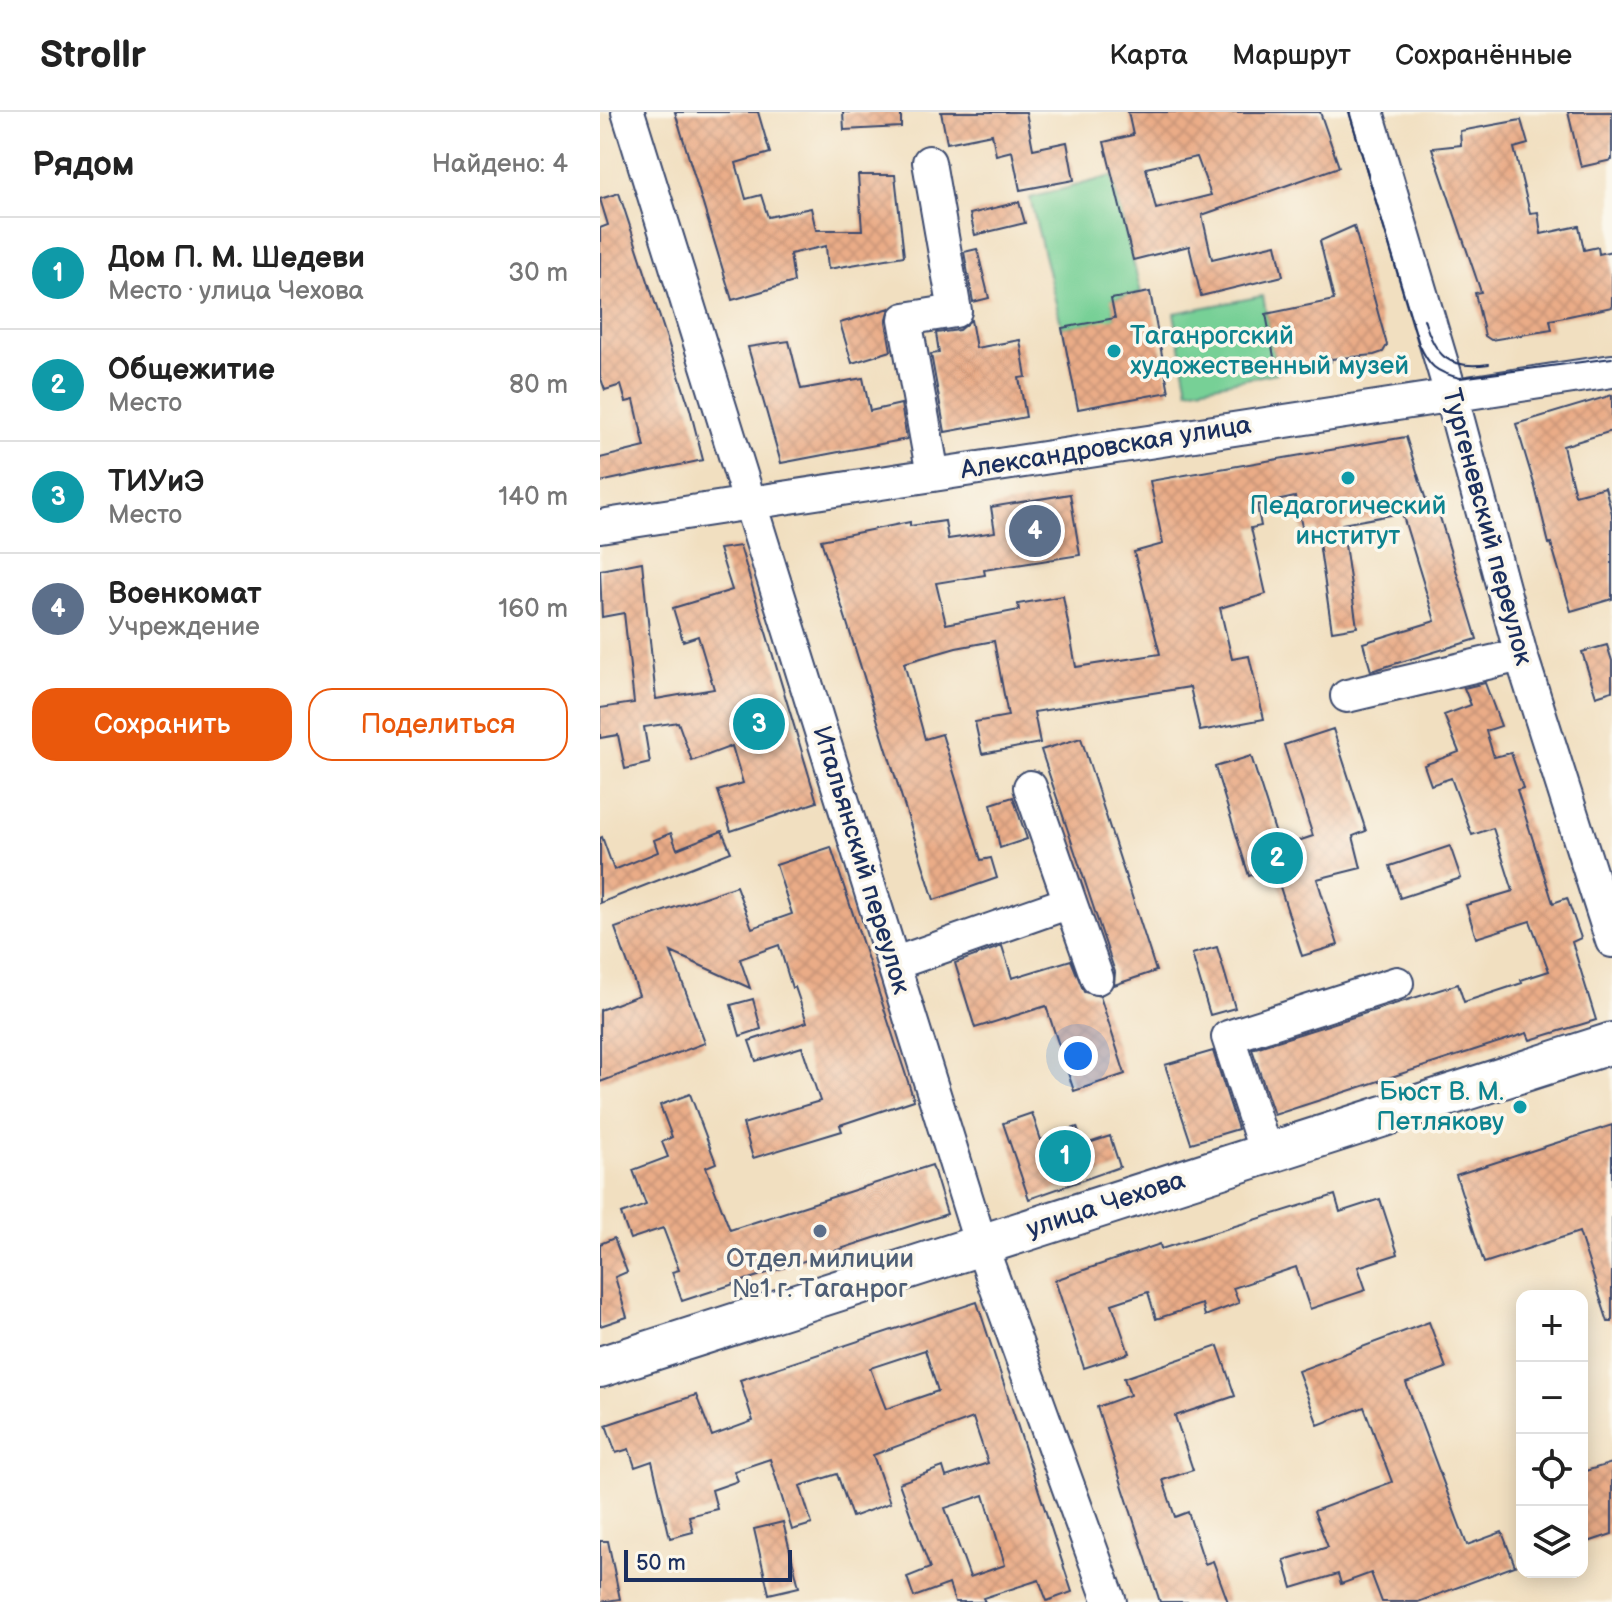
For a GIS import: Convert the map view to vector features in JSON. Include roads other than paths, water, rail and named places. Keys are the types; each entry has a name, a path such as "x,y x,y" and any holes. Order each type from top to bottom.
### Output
{"main road":[{"name":"улица Чехова","path":"600,1367 1612,1043"}],"street":[{"name":"Итальянский переулок","path":"628,112 981,1245 1110,1602"},
{"name":"Тургеневский переулок","path":"1367,112 1451,394 1521,655 1612,941"},
{"path":"929,162 955,311 905,319 933,475"},
{"name":"Александровская улица","path":"600,526 1612,371"},
{"path":"1347,696 1521,655"},
{"path":"1030,787 1097,978"},
{"path":"893,964 1070,902"},
{"path":"1266,1153 1228,1037 1397,983"}],"tram line":[{"path":"1349,112 1419,344 1434,367 1460,378 1612,358"},
{"path":"1424,319 1433,342 1445,358 1463,365 1489,364"}],"place":[{"name":"Таганрогский художественный музей","path":"1114,351"},
{"name":"Педагогический институт","path":"1348,478"},
{"name":"Военкомат","path":"1035,531"},
{"name":"ТИУиЭ","path":"759,724"},
{"name":"Общежитие","path":"1277,858"},
{"name":"Бюст В. М. Петлякову","path":"1520,1107"},
{"name":"Дом П. М. Шедеви","path":"1065,1156"},
{"name":"Отдел милиции №1 г. Таганрог","path":"820,1231"}]}
